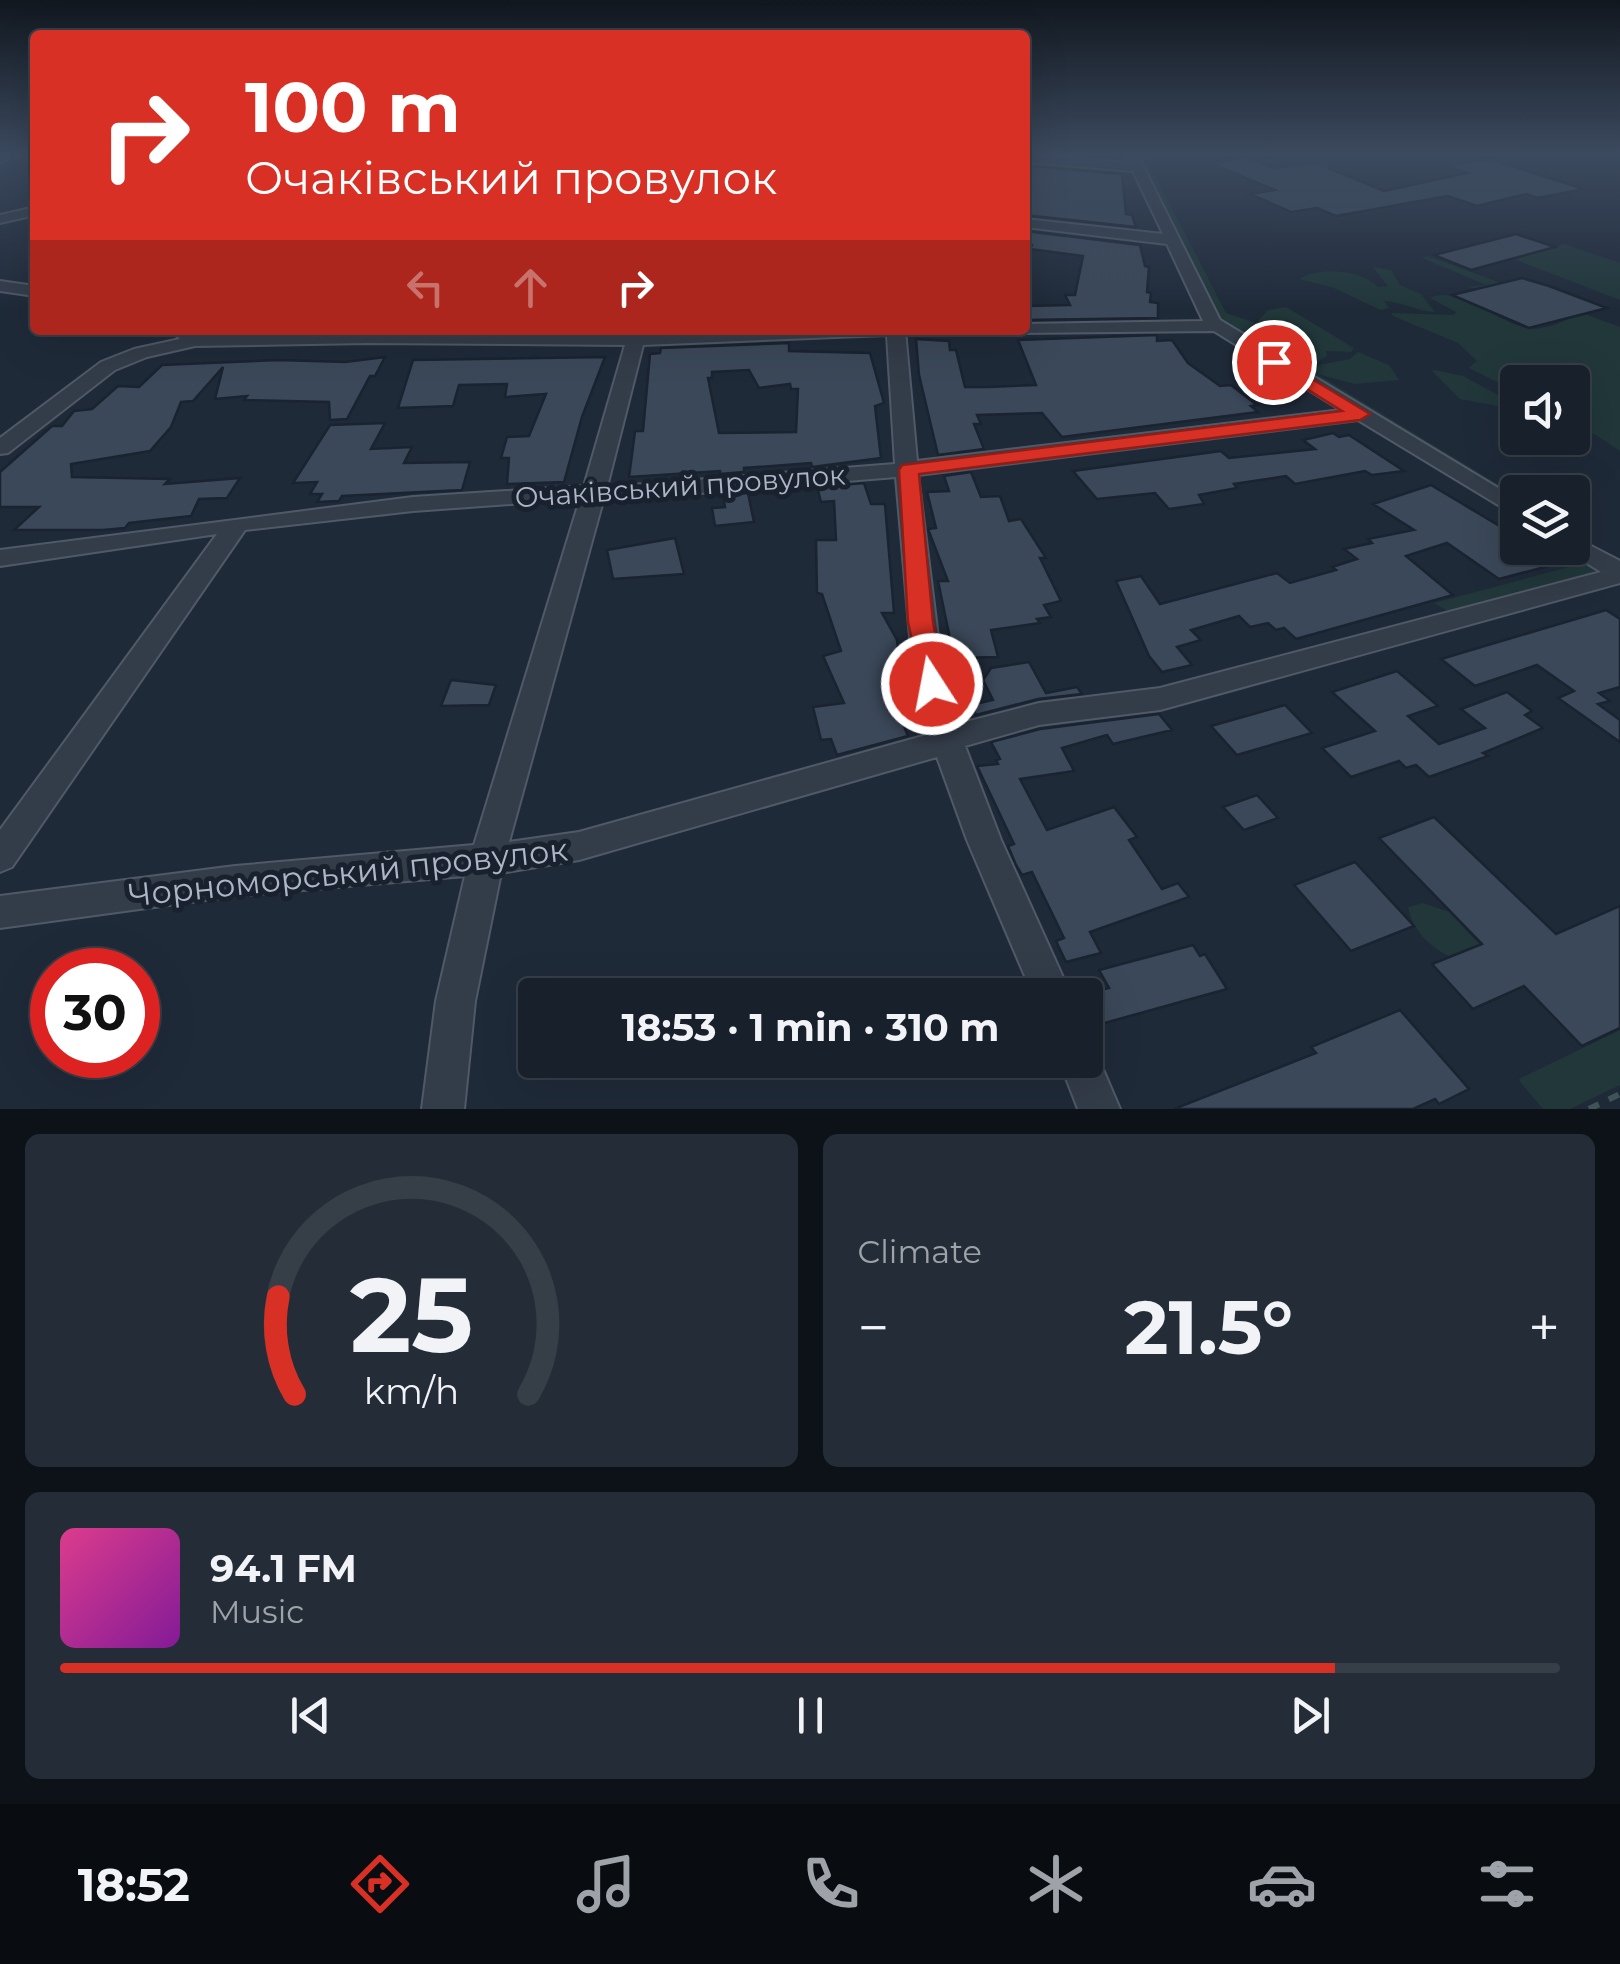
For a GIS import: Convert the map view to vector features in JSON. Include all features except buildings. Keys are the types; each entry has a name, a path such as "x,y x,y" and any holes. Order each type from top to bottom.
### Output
{"street":[{"path":"1157,206 1210,320 1217,326 1500,499"},
{"path":"0,220 30,212"},
{"path":"1030,224 1173,240"},
{"path":"0,286 30,290"},
{"path":"1030,329 1217,326"},
{"path":"0,448 148,335"},
{"path":"108,366 187,336 490,337 636,342 782,335"},
{"path":"896,335 921,622 947,740 1045,978"},
{"path":"443,1109 464,966 486,858 636,342"},
{"name":"Очаківський провулок","path":"0,558 412,504 595,493 620,495 909,470 1360,414"},
{"path":"0,857 238,524"},
{"path":"1590,555 1620,574"},
{"name":"Чорноморський провулок","path":"0,912 235,882 522,856 578,846 923,750 1044,711 1160,699 1620,574"},
{"path":"1086,1078 1099,1109"}],"path":[{"path":"1589,1109 1620,1094"}],"green space":[{"path":"1162,206 1171,206 1226,313 1256,323 1268,310 1286,307 1354,348 1351,352 1326,351 1327,356 1309,368 1314,372 1319,365 1350,359 1358,352 1389,365 1399,380 1355,384 1317,374 1500,486 1500,494 1220,323"},
{"path":"1564,244 1620,263 1620,300 1511,258"},
{"path":"1428,256 1620,327 1620,451 1590,431 1590,365 1500,365 1500,384 1469,368 1477,361 1458,343 1393,316 1391,313 1454,315 1456,312 1430,298 1441,295 1465,300 1528,328 1543,328 1568,319 1488,290 1464,287 1486,285 1422,258"},
{"path":"1373,267 1391,270 1400,285 1421,294 1435,312 1384,301 1389,308 1381,310 1334,288 1299,279 1318,272 1340,272 1362,277 1378,287 1388,286"},
{"path":"1432,371 1463,376 1500,396 1500,407 1460,399"},
{"path":"1590,563 1597,568 1589,576 1451,613 1434,603 1576,565"},
{"path":"1423,903 1449,912 1481,946 1459,961 1434,947 1420,933 1408,907"},
{"path":"1620,1030 1620,1085 1570,1109 1543,1109 1521,1083 1519,1079"}],"route":[{"path":"932,684 921,622 909,470 1360,414 1274,362"}]}
